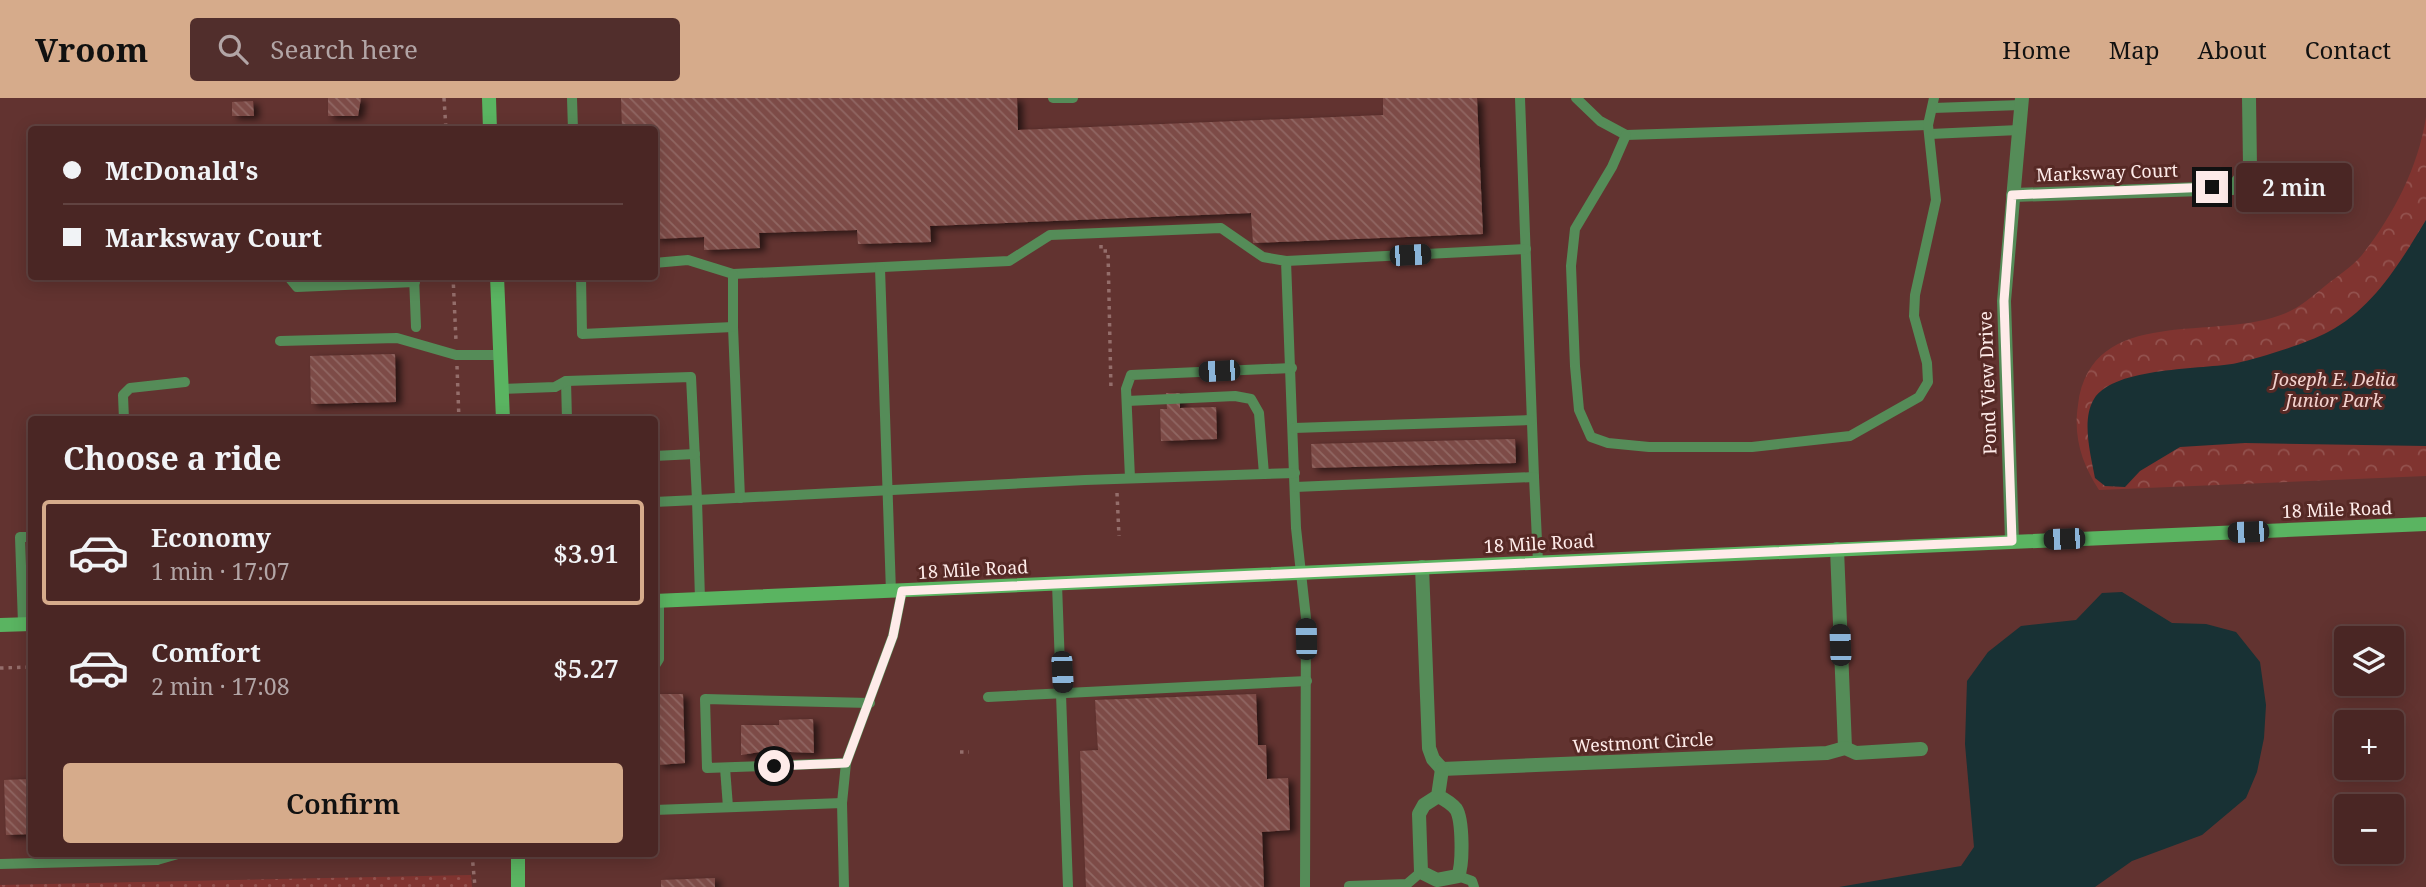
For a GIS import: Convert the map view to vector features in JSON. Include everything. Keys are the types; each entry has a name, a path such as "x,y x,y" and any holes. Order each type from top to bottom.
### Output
{"main road":[{"path":"489,98 490,126"},
{"path":"497,280 503,416"},
{"name":"18 Mile Road","path":"658,601 2426,524"},
{"path":"0,625 27,624"},
{"path":"517,857 518,887"}],"street":[{"name":"Marksway Court","path":"2012,195 2233,188 2250,166 2249,98"},
{"name":"Pond View Drive","path":"2012,541 2004,301 2022,102"},
{"path":"1837,549 1844,748"},
{"path":"1422,568 1429,748 1433,759 1442,769 1438,796 1424,805 1419,814 1421,872 1437,880 1458,876 1462,868 1459,815 1455,807 1438,796"},
{"name":"Westmont Circle","path":"1442,769 1827,753 1844,748 1856,753 1922,749"}],"lane":[{"path":"572,98 573,126"},
{"path":"1053,98 1073,98"},
{"path":"1520,98 1538,562"},
{"path":"1576,98 1600,121 1626,135 2019,130"},
{"path":"1626,135 1612,167 1575,229 1571,267 1579,411 1591,437 1608,443 1649,447 1752,447 1850,436 1899,411 1919,397 1928,382 1927,363 1915,305 1936,200 1929,130 1933,103 2022,102"},
{"path":"658,263 688,260 733,274 1009,261 1050,235 1221,228 1263,257 1286,261 1526,249"},
{"path":"1286,261 1295,486 1300,573 1306,618 1305,887"},
{"path":"844,887 842,803 846,763 893,636 897,592 887,491 880,268"},
{"path":"733,274 740,498"},
{"path":"291,280 297,287 399,280"},
{"path":"414,280 416,327"},
{"path":"581,280 582,334 733,327"},
{"path":"280,341 397,338 456,355 500,355"},
{"path":"1130,478 1126,389 1131,375 1292,368"},
{"path":"502,389 555,387 566,381 691,377 700,599"},
{"path":"566,381 567,416"},
{"path":"124,416 123,395 130,388 185,382"},
{"path":"1127,401 1235,396 1251,399 1259,412 1264,474"},
{"path":"1294,428 1531,420"},
{"path":"658,456 695,454"},
{"path":"658,502 1130,478 1295,473"},
{"path":"1295,486 1534,477"},
{"path":"27,624 20,537 28,537"},
{"path":"1058,584 1068,887"},
{"path":"658,630 658,661"},
{"path":"988,697 1307,681"},
{"path":"846,763 707,768 705,699 870,703"},
{"path":"725,768 728,807"},
{"path":"658,810 842,803"},
{"path":"0,864 157,857"},
{"path":"1349,886 1407,884 1421,872"},
{"path":"1458,876 1472,881 1474,887"}],"path":[{"path":"444,98 446,126"},
{"path":"1101,244 1101,251 1108,251 1111,402"},
{"path":"453,280 456,345"},
{"path":"457,364 459,416"},
{"path":"1117,488 1119,536"},
{"path":"0,668 28,667"},
{"path":"960,752 969,752"},
{"path":"472,857 475,887"}],"green space":[{"name":"Joseph E. Delia Junior Park","path":"2426,117 2426,476 2099,490 2080,450 2077,417 2088,373 2106,351 2131,339 2161,332 2258,321 2286,313 2306,301 2358,259 2374,239 2411,172"},
{"path":"471,875 472,887 0,887 0,885"}],"water":[{"path":"2426,220 2426,446 2245,443 2180,447 2140,471 2125,487 2105,486 2095,478 2088,438 2088,417 2094,399 2105,388 2120,380 2161,371 2247,361 2328,332 2359,311 2372,297 2396,267"},
{"path":"2122,592 2172,623 2206,624 2236,632 2260,662 2266,705 2264,738 2257,772 2246,798 2202,835 2132,861 2095,887 1839,887 1961,866 1974,847 1965,744 1967,681 1988,652 2021,626 2076,620 2102,593"}],"building":[{"path":"328,98 361,98 358,116 328,116"},
{"path":"621,98 1017,98 1018,130 1383,115 1383,98 1477,98 1483,234 1253,243 1251,213 930,226 931,242 858,244 857,230 759,233 760,248 704,250 704,237 658,239 658,126 622,126"},
{"path":"253,101 254,116 232,116 232,102"},
{"path":"395,354 396,402 311,404 310,356"},
{"path":"1166,393 1180,393 1180,408 1216,407 1217,439 1161,441 1160,409 1167,409"},
{"path":"1515,439 1516,463 1312,468 1311,444"},
{"path":"658,694 683,694 685,763 658,765"},
{"path":"1256,694 1258,745 1266,745 1267,779 1288,778 1290,830 1262,832 1264,887 1086,887 1080,751 1098,750 1095,700"},
{"path":"813,719 814,753 767,751 767,755 760,755 760,752 741,755 741,725 779,725 779,720"},
{"path":"28,779 28,834 6,835 4,780"},
{"path":"715,878 715,887 661,887 661,880"}],"route":[{"path":"774,766 846,763 893,636 902,591 2012,541 2004,330 2012,195 2212,187"}]}
